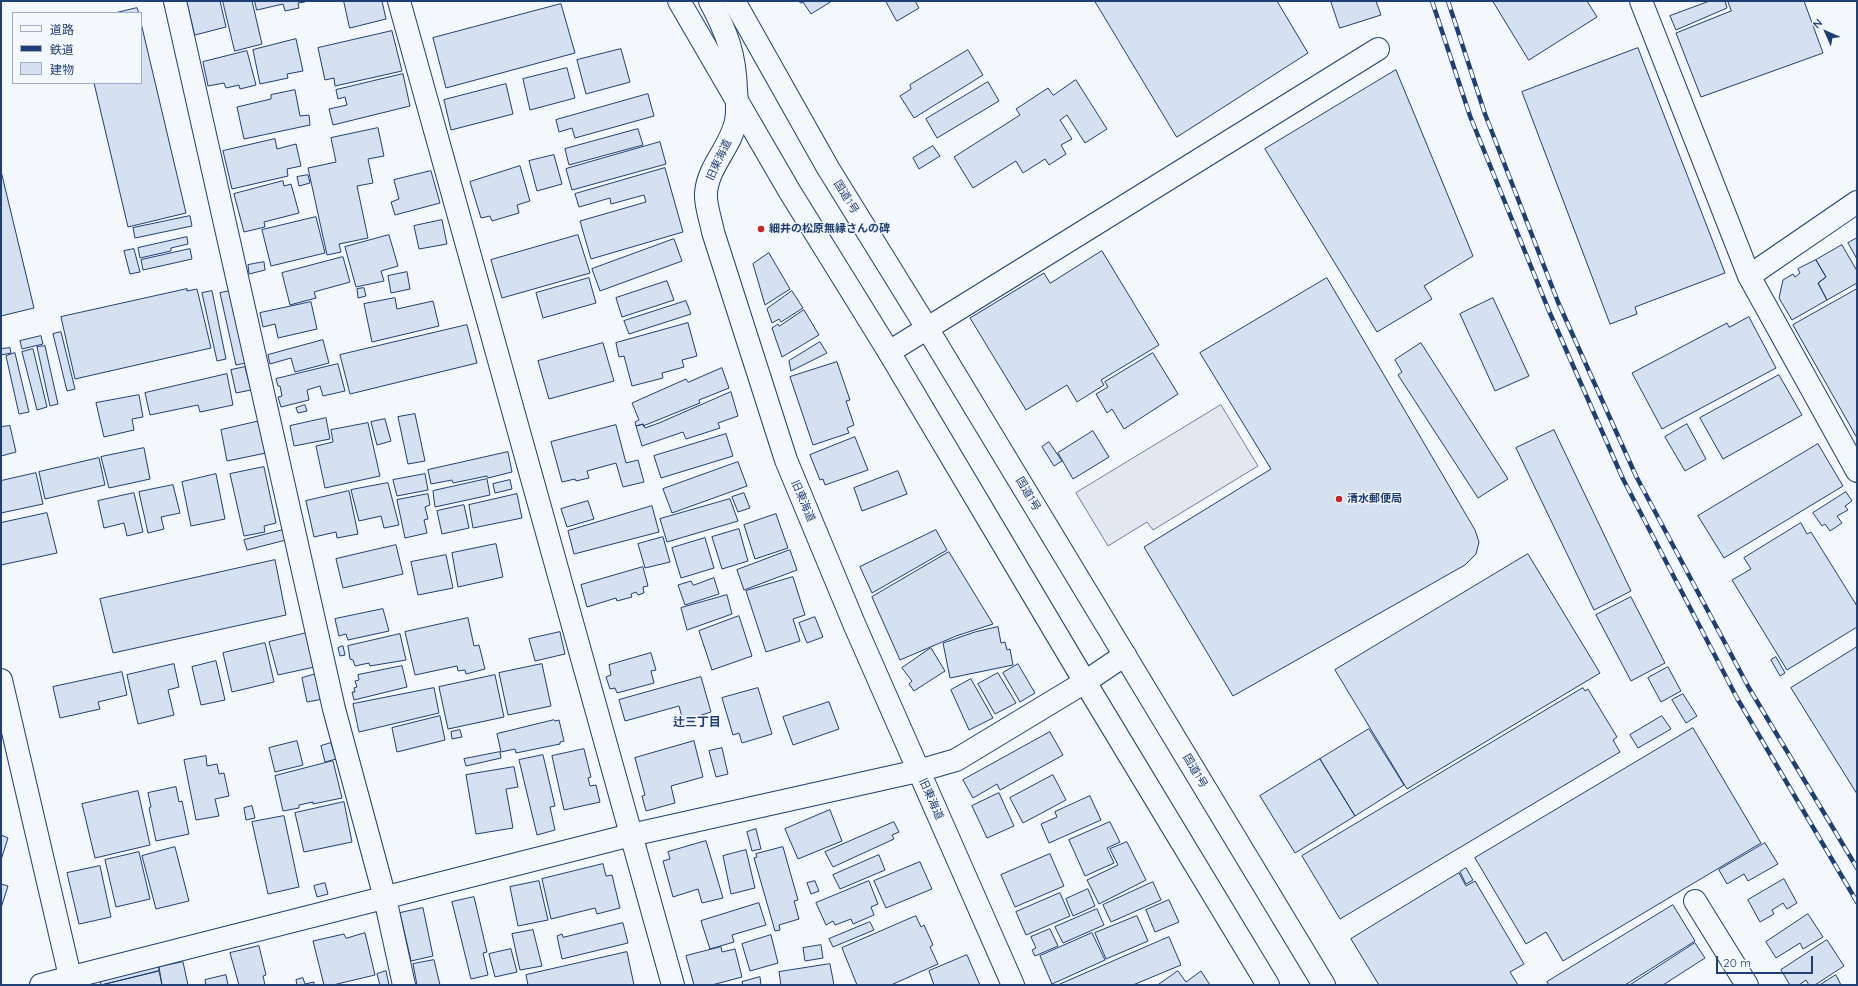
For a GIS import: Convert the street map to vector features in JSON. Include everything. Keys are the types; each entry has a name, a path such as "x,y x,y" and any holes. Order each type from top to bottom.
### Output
{"main road":[{"path":"175,1 334,709 385,898 404,985"},
{"path":"399,1 673,985"},
{"path":"679,1 790,192 889,352 1085,682 1268,985"},
{"name":"旧東海道","path":"710,1 730,45 736,69 737,99 736,121 729,141 710,175 706,195 713,232 786,460 855,626 1013,985"},
{"name":"国道1号","path":"734,1 828,168 927,328 1324,985"},
{"path":"1641,1 1749,276 1857,471"},
{"path":"889,352 1378,49"},
{"path":"1749,276 1857,202"},
{"path":"41,985 71,982 632,834 918,771 956,760 1085,682 1125,655"},
{"path":"1,680 71,982"},
{"path":"1695,900 1747,985"}],"shaded area":[{"path":"1221,405 1258,466 1153,530 1147,522 1108,546 1076,493"}],"building":[{"path":"187,1 220,1 226,27 195,35"},
{"path":"223,1 252,1 262,44 235,51"},
{"path":"255,1 305,2 298,3 299,8 285,11 283,4 257,10"},
{"path":"344,1 382,1 386,19 350,28"},
{"path":"799,1 832,1 811,14 803,2 801,3"},
{"path":"886,1 915,1 919,8 897,21"},
{"path":"1095,1 1277,1 1308,53 1177,137"},
{"path":"1331,1 1376,1 1381,15 1340,28"},
{"path":"1493,1 1587,1 1597,17 1529,60"},
{"path":"1710,1 1725,1 1727,8 1676,30 1670,16"},
{"path":"1728,1 1804,1 1823,53 1701,97 1676,33 1731,11"},
{"path":"561,4 575,53 446,88 433,38"},
{"path":"137,8 139,12 119,12"},
{"path":"142,27 186,213 128,227 94,84 142,84"},
{"path":"392,31 402,71 335,86 334,78 325,80 318,48"},
{"path":"296,39 303,71 287,74 288,78 260,84 253,50"},
{"path":"1638,48 1725,273 1635,307 1637,314 1610,324 1522,92"},
{"path":"621,49 630,82 586,94 577,60"},
{"path":"968,50 983,75 914,118 900,96 911,89 910,85"},
{"path":"247,51 256,85 240,89 239,85 226,88 224,83 208,86 203,62"},
{"path":"567,68 575,98 530,110 523,79"},
{"path":"1396,70 1473,256 1424,286 1432,299 1377,332 1265,149"},
{"path":"403,74 410,106 333,125 329,109 347,105 345,97 338,99 336,90"},
{"path":"1076,80 1107,129 1085,143 1067,115 1060,120 1072,139 1061,145 1066,154 1049,165 1045,159 1023,173 1016,161 973,188 954,157 1020,115 1016,109 1048,88 1053,95"},
{"path":"988,82 999,101 937,138 926,119"},
{"path":"506,84 513,114 451,130 444,100"},
{"path":"295,90 300,116 309,115 310,125 244,139 237,107 271,99 271,95"},
{"path":"648,94 654,116 575,138 572,128 559,132 556,120"},
{"path":"378,128 384,156 368,159 373,183 357,186 368,238 339,244 341,252 327,255 308,168 336,162 331,138"},
{"path":"638,129 643,145 569,165 565,149"},
{"path":"275,139 277,149 296,144 301,166 287,169 288,176 232,189 223,151"},
{"path":"660,142 666,164 572,190 566,169"},
{"path":"933,146 940,156 919,169 913,158"},
{"path":"554,155 562,184 537,191 529,161"},
{"path":"520,166 530,201 517,205 519,213 492,221 490,216 481,218 470,182"},
{"path":"665,168 683,232 591,259 580,221 646,202 644,195 611,204 610,198 579,207 575,194"},
{"path":"1,171 34,308 1,316"},
{"path":"431,171 440,203 395,215 391,202 399,199 394,180"},
{"path":"308,175 310,183 299,186 297,177"},
{"path":"283,181 284,186 291,184 299,213 264,222 265,227 244,232 234,194"},
{"path":"190,216 192,226 135,238 133,228"},
{"path":"316,217 325,253 271,266 262,230"},
{"path":"442,220 447,244 419,249 414,226"},
{"path":"389,235 398,266 381,271 384,281 356,287 345,247"},
{"path":"578,235 590,273 502,298 491,260"},
{"path":"187,237 188,244 171,248 171,251 140,258 138,248"},
{"path":"1857,238 1857,259 1848,243"},
{"path":"674,239 682,261 600,291 592,269"},
{"path":"1842,245 1857,271 1857,283 1827,300 1818,283 1826,277 1816,260"},
{"path":"134,249 140,272 130,274 124,251"},
{"path":"190,249 192,259 143,270 141,260"},
{"path":"1102,251 1159,345 1101,380 1104,385 1077,402 1067,385 1026,410 970,318 1044,273 1050,283"},
{"path":"769,253 790,289 765,305 753,264"},
{"path":"343,257 350,282 314,292 316,298 290,305 282,273"},
{"path":"1816,260 1826,277 1818,283 1827,300 1792,320 1779,298 1783,280 1793,274 1795,277 1800,273 1798,269"},
{"path":"264,262 265,270 249,274 248,265"},
{"path":"407,272 410,289 391,293 388,276"},
{"path":"589,278 596,303 543,318 536,293"},
{"name":"清水郵便局","path":"1327,278 1475,530 1479,542 1476,554 1465,565 1233,696 1144,547 1271,469 1200,353"},
{"path":"667,281 674,300 622,317 616,298"},
{"path":"364,288 366,296 358,298 357,289"},
{"path":"187,289 187,291 197,289 211,348 75,379 61,317"},
{"path":"1857,289 1857,438 1793,325"},
{"path":"212,291 226,359 217,361 202,293"},
{"path":"230,291 246,363 236,365 220,293"},
{"path":"792,291 803,308 781,322 779,319 772,323 767,309"},
{"path":"395,298 397,309 433,301 439,326 372,342 364,304"},
{"path":"1493,298 1529,376 1495,391 1460,314"},
{"path":"686,301 691,314 629,334 624,321"},
{"path":"311,302 317,329 278,338 275,324 263,327 260,313"},
{"path":"804,310 819,335 782,357 772,328 778,324 779,326"},
{"path":"1749,317 1776,368 1662,429 1632,373 1727,323 1729,327"},
{"path":"688,323 697,356 682,360 684,367 662,373 663,378 632,386 624,356 619,357 616,343"},
{"path":"467,325 477,363 350,394 340,355"},
{"path":"61,332 75,389 67,391 53,334"},
{"path":"41,336 43,344 22,349 20,341"},
{"path":"323,340 329,363 295,372 291,358 270,364 268,355"},
{"path":"820,342 827,353 791,371 789,361"},
{"path":"603,343 614,381 549,399 538,361"},
{"path":"1421,343 1508,479 1478,498 1398,375 1402,372 1395,360"},
{"path":"45,346 58,404 50,406 37,347"},
{"path":"10,348 11,353 1,355 1,349"},
{"path":"33,349 47,407 37,410 22,352"},
{"path":"15,353 29,412 19,414 6,356"},
{"path":"1153,353 1178,394 1124,429 1112,409 1107,413 1096,394 1108,387 1105,382"},
{"path":"837,362 850,400 846,401 854,425 847,428 849,433 813,445 790,377"},
{"path":"338,364 345,391 323,396 320,386 307,390 309,400 281,407 278,397 282,396 280,386 278,386 276,379"},
{"path":"245,367 251,390 236,393 231,370"},
{"path":"722,368 729,388 699,400 700,403 643,426 643,424 636,426 635,422 639,420 632,403 686,379 688,382"},
{"path":"227,374 233,405 200,412 198,405 150,415 145,393"},
{"path":"1779,375 1802,415 1723,459 1700,418"},
{"path":"731,392 738,416 718,423 720,428 686,439 683,432 642,446 636,426 643,424 645,428 659,423"},
{"path":"139,395 143,417 132,419 134,430 104,437 96,403"},
{"path":"305,405 307,411 298,413 296,408"},
{"path":"415,414 425,461 408,464 398,417"},
{"path":"326,418 330,439 294,446 290,426"},
{"path":"385,419 391,441 377,445 371,422"},
{"path":"260,421 266,453 227,461 221,430"},
{"path":"368,423 380,476 325,488 316,446 333,442 331,430"},
{"path":"1687,424 1706,459 1685,471 1665,437"},
{"path":"616,425 626,463 638,460 644,482 623,487 616,463 587,471 589,478 562,482 551,442"},
{"path":"10,426 16,452 1,456 1,427"},
{"path":"1554,430 1631,591 1594,610 1516,448"},
{"path":"1093,431 1109,457 1073,479 1058,453"},
{"path":"726,434 733,456 661,478 654,456"},
{"path":"855,437 868,470 825,485 823,479 820,480 810,455"},
{"path":"1049,442 1062,461 1054,466 1042,447"},
{"path":"1818,444 1843,486 1724,558 1698,516"},
{"path":"144,448 150,479 109,488 101,457"},
{"path":"508,452 512,472 488,478 487,476 453,483 452,480 431,484 428,470"},
{"path":"99,458 105,485 45,499 39,472"},
{"path":"738,462 747,486 672,513 663,489"},
{"path":"264,467 276,523 264,526 265,532 244,536 230,474"},
{"path":"898,471 907,494 862,511 854,488"},
{"path":"36,473 43,504 1,513 1,481"},
{"path":"216,474 225,519 191,526 182,482"},
{"path":"425,474 428,490 397,496 393,480"},
{"path":"487,479 490,495 435,507 433,491"},
{"path":"510,480 512,489 495,493 493,484"},
{"path":"388,483 399,525 384,528 381,516 359,521 351,490"},
{"path":"173,485 180,513 161,517 164,529 148,533 139,492"},
{"path":"349,491 358,534 337,538 336,532 314,537 306,501"},
{"path":"1846,492 1852,501 1845,506 1848,510 1837,516 1842,523 1830,531 1825,524 1822,526 1813,513"},
{"path":"134,493 143,532 127,536 124,523 104,528 98,501"},
{"path":"744,493 750,508 738,512 732,497"},
{"path":"428,494 430,505 425,507 428,519 424,520 427,533 405,538 397,500"},
{"path":"517,494 522,518 473,528 469,505"},
{"path":"730,499 738,521 667,542 660,519"},
{"path":"588,501 594,519 567,527 561,509"},
{"path":"464,505 469,528 442,534 437,511"},
{"path":"652,506 659,532 574,554 568,531"},
{"path":"47,513 57,553 1,565 1,523"},
{"path":"776,514 788,548 755,559 744,525"},
{"path":"1801,523 1807,534 1811,532 1857,606 1857,627 1787,670 1732,580 1751,569 1744,558"},
{"path":"739,529 748,561 722,569 712,537"},
{"path":"283,530 286,540 247,550 244,540"},
{"path":"936,530 947,550 872,593 860,567"},
{"path":"663,537 670,562 645,568 638,544"},
{"path":"705,538 714,568 681,578 672,548"},
{"path":"496,544 503,577 458,587 452,553"},
{"path":"396,545 403,574 343,588 336,559"},
{"path":"790,550 797,570 744,590 737,570"},
{"path":"949,552 993,624 956,636 900,660 872,597"},
{"path":"1528,554 1600,673 1407,789 1335,670"},
{"path":"446,555 453,588 418,595 411,562"},
{"path":"275,560 286,615 113,653 100,599"},
{"path":"643,567 648,586 643,587 644,593 638,595 636,592 631,594 632,597 617,601 616,598 587,607 581,585"},
{"path":"793,577 805,615 793,619 800,641 766,652 746,591"},
{"path":"714,578 719,594 685,605 678,585 691,581 693,585"},
{"path":"727,595 732,614 687,630 681,608"},
{"path":"1631,597 1665,663 1631,681 1596,615"},
{"path":"383,609 389,631 348,640 346,634 339,636 335,619"},
{"path":"739,616 752,656 712,670 699,631"},
{"path":"815,617 823,637 807,643 799,623"},
{"path":"468,618 474,646 479,645 485,669 466,674 465,670 458,671 457,666 415,675 405,632"},
{"path":"998,627 1001,643 1005,642 1007,650 1010,649 1013,665 950,678 943,643 975,632"},
{"path":"311,632 319,666 278,675 269,642"},
{"path":"560,632 565,654 535,661 529,639"},
{"path":"400,634 406,660 370,666 369,663 355,666 353,660 350,659 348,646"},
{"path":"265,643 274,682 232,692 223,653"},
{"path":"343,646 345,655 340,656 338,648"},
{"path":"1857,647 1857,794 1791,688"},
{"path":"931,648 945,671 914,691 909,684 912,681 902,668"},
{"path":"651,653 656,670 651,671 654,683 617,693 615,688 610,689 606,677 611,675 609,665"},
{"path":"1776,657 1785,673 1780,676 1771,660"},
{"path":"216,661 225,700 201,705 192,667"},
{"path":"174,664 179,687 168,690 174,715 138,724 127,675"},
{"path":"542,664 551,706 508,715 499,673"},
{"path":"1018,664 1035,693 1020,702 1003,673"},
{"path":"402,666 407,687 354,700 352,692 355,692 354,688 357,687 355,681 359,680 358,675"},
{"path":"1668,667 1681,691 1661,702 1648,678"},
{"path":"122,672 127,695 98,702 100,709 60,718 53,687"},
{"path":"998,673 1016,703 995,714 978,684"},
{"path":"316,674 323,699 307,702 302,678"},
{"path":"495,675 504,717 448,729 439,687"},
{"path":"701,677 711,712 683,721 679,706 625,721 619,700"},
{"path":"971,679 993,718 969,730 951,690"},
{"path":"434,688 439,713 359,732 353,704"},
{"path":"758,688 772,734 742,743 739,733 733,735 722,698"},
{"path":"1583,688 1585,691 1588,689 1617,737 1613,740 1620,752 1340,919 1302,856"},
{"path":"1683,694 1697,716 1686,723 1672,700"},
{"path":"829,702 839,729 793,745 783,717"},
{"path":"440,716 445,740 397,752 392,728"},
{"path":"1662,716 1671,729 1638,748 1630,735"},
{"path":"559,720 564,741 560,742 560,744 516,753 515,749 501,752 497,734"},
{"path":"1693,728 1761,843 1563,961 1546,932 1526,944 1475,858"},
{"path":"1369,729 1404,785 1355,816 1320,759"},
{"path":"460,730 462,737 452,739 451,732"},
{"path":"1050,732 1063,755 1000,790 997,784 973,798 963,780"},
{"path":"297,741 303,765 275,772 269,748"},
{"path":"694,741 703,777 671,786 675,803 646,811 642,796 645,795 635,758"},
{"path":"331,743 336,759 325,762 321,746"},
{"path":"722,748 728,774 716,777 709,751"},
{"path":"584,749 591,777 588,778 590,786 596,785 600,802 564,810 552,756"},
{"path":"500,752 501,758 466,766 464,759"},
{"path":"543,755 555,806 550,807 555,830 537,835 519,760"},
{"path":"206,756 207,766 217,764 219,774 224,773 229,796 215,799 219,816 196,820 184,760"},
{"path":"1320,759 1355,816 1295,853 1260,796"},
{"path":"333,761 342,798 313,804 313,802 299,805 299,808 283,811 275,776"},
{"path":"514,767 518,787 506,789 513,828 476,834 466,775"},
{"path":"1053,775 1066,800 1023,823 1010,798"},
{"path":"176,787 179,802 182,801 189,834 156,841 149,808 151,807 148,793"},
{"path":"138,791 150,845 95,858 82,804"},
{"path":"999,793 1014,826 987,838 972,806"},
{"path":"1090,796 1101,820 1049,843 1041,824 1057,817 1055,812"},
{"path":"344,802 352,842 304,852 295,813"},
{"path":"252,806 255,818 246,820 244,808"},
{"path":"830,810 842,841 798,859 785,829"},
{"path":"284,816 299,887 268,894 252,822"},
{"path":"894,822 899,832 892,835 894,839 833,867 825,852"},
{"path":"1110,822 1120,842 1107,848 1114,863 1085,876 1069,840"},
{"path":"756,829 761,849 752,851 747,832"},
{"path":"1,835 8,838 1,860"},
{"path":"706,841 723,898 702,903 698,889 673,897 663,861 670,859 668,852"},
{"path":"1127,842 1146,880 1099,904 1087,880 1118,865 1110,849"},
{"path":"1765,843 1778,864 1748,881 1744,874 1727,884 1719,870"},
{"path":"175,847 189,901 156,909 142,856"},
{"path":"783,847 798,900 794,901 799,919 779,925 780,930 775,931 754,858 757,857 756,854"},
{"path":"746,850 755,888 731,894 723,856"},
{"path":"139,852 150,899 116,907 105,860"},
{"path":"1050,854 1064,886 1015,907 1001,875"},
{"path":"879,855 885,870 840,889 833,875"},
{"path":"920,862 932,889 886,908 874,881"},
{"path":"603,864 606,876 612,875 620,908 597,914 595,908 551,919 542,879"},
{"path":"100,866 111,917 79,924 67,873"},
{"path":"1466,868 1473,880 1466,884 1460,872"},
{"path":"1459,873 1466,886 1475,881 1524,964 1510,972 1518,985 1379,985 1351,939"},
{"path":"1784,879 1797,903 1787,909 1783,903 1772,910 1774,914 1760,922 1748,900"},
{"path":"539,881 548,920 518,926 510,887"},
{"path":"815,881 819,891 811,894 807,883"},
{"path":"869,881 878,904 871,907 874,915 853,924 851,919 835,925 833,921 826,925 816,903"},
{"path":"1153,882 1161,900 1111,922 1103,905"},
{"path":"325,883 328,894 317,897 314,886"},
{"path":"1,884 8,886 1,908"},
{"path":"1088,889 1095,906 1073,916 1066,899"},
{"path":"1060,893 1070,916 1026,935 1016,912"},
{"path":"474,897 487,952 483,953 488,975 471,979 452,902"},
{"path":"1169,900 1179,922 1155,932 1146,910"},
{"path":"759,903 766,925 732,935 734,942 710,949 701,921"},
{"path":"1673,905 1695,941 1625,985 1549,985 1547,982"},
{"path":"423,908 433,956 411,961 400,913"},
{"path":"1097,909 1104,925 1063,943 1055,927"},
{"path":"1808,914 1823,937 1803,949 1800,943 1776,958 1766,942"},
{"path":"916,916 921,927 924,925 933,945 930,947 938,964 891,985 857,985 842,948"},
{"path":"1137,916 1148,941 1106,959 1095,933"},
{"path":"870,922 874,930 833,947 829,939"},
{"path":"623,923 628,943 562,959 557,936 562,934 563,937"},
{"path":"1050,929 1058,946 1035,956 1032,950 1036,948 1031,937"},
{"path":"533,930 542,966 520,970 512,934"},
{"path":"365,933 375,975 333,985 324,985 313,941 344,934 346,938"},
{"path":"1092,933 1105,960 1052,984 1040,956"},
{"path":"771,935 778,963 750,971 742,944"},
{"path":"1169,937 1181,965 1133,985 1058,985"},
{"path":"1827,940 1844,966 1815,985 1809,985 1806,980 1799,985 1790,985 1781,970"},
{"path":"1695,943 1705,958 1663,985 1630,985"},
{"path":"821,945 823,958 805,961 803,948"},
{"path":"259,946 266,975 263,976 265,985 239,985 230,953"},
{"path":"721,947 722,952 735,949 742,977 712,985 694,985 686,956"},
{"path":"511,949 517,972 495,977 489,954"},
{"path":"627,952 634,985 528,985 526,975"},
{"path":"967,955 980,985 934,985 929,971"},
{"path":"434,960 440,985 417,985 413,964"},
{"path":"183,962 188,985 162,985 159,967"},
{"path":"830,964 834,985 781,985 779,972"},
{"path":"159,967 159,971 101,985 100,980"},
{"path":"159,971 162,985 102,985"},
{"path":"386,971 389,985 380,985 377,974"},
{"path":"1178,971 1186,982 1201,971 1210,985 1158,985"},
{"path":"226,975 228,985 206,985 205,980"},
{"path":"1836,975 1841,985 1820,985"},
{"path":"760,977 761,985 743,985 742,982"},
{"path":"303,978 305,984 314,982 314,985 297,985 296,980"}],"railway":[{"path":"1432,1 1470,116 1549,311 1623,479 1737,698 1857,902"},
{"path":"1448,1 1485,114 1558,302 1636,476 1749,688 1857,868"}],"place":[{"name":"細井の松原無縁さんの碑","path":"761,229"},
{"name":"清水郵便局","path":"1339,499"}],"district":[{"name":"辻三丁目","path":"697,722"}]}
